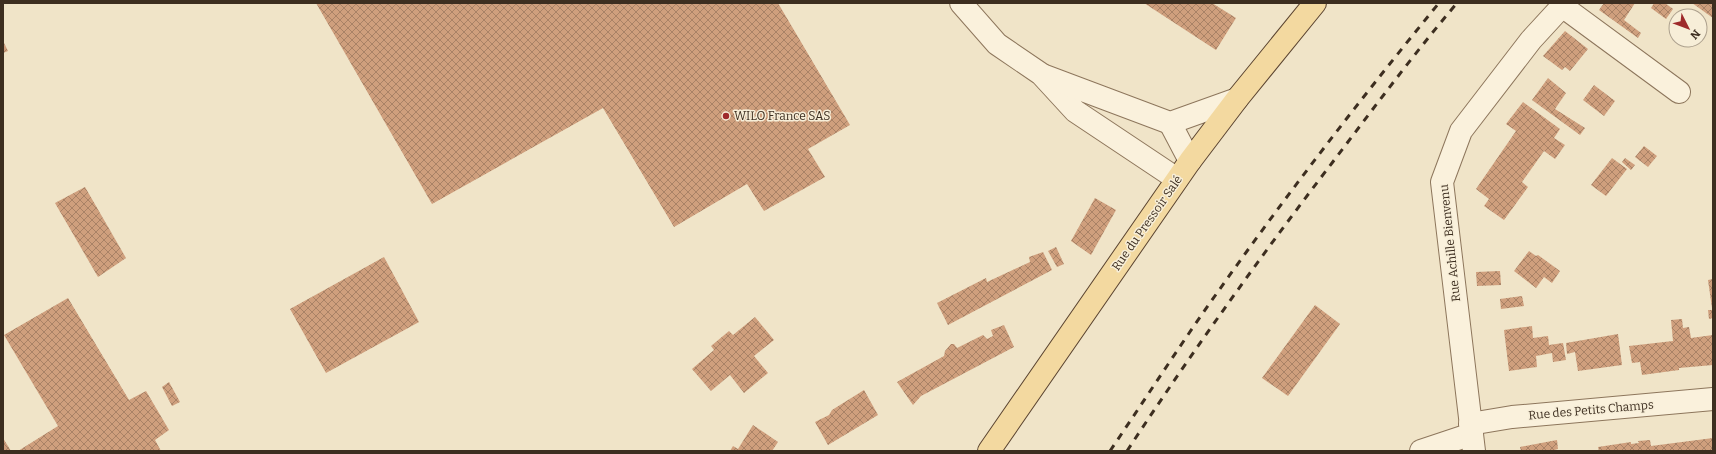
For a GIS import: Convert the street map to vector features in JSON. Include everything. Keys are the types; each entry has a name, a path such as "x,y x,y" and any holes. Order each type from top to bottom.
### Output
{"main road":[{"name":"Rue du Pressoir Salé","path":"989,451 1190,161 1237,99 1315,3"}],"street":[{"path":"961,3 997,44 1040,74 1074,111 1177,179"},
{"path":"1564,5 1679,92"},
{"name":"Rue Achille Bienvenu","path":"1472,436 1452,256 1442,182 1461,131 1522,52 1564,5"},
{"path":"1040,74 1170,123 1237,99"},
{"path":"1170,123 1190,161"},
{"name":"Rue des Petits Champs","path":"1421,451 1472,436 1512,417 1713,399"}],"building":[{"name":"WILO France SAS","path":"316,3 778,3 850,125 808,149 825,177 764,211 747,184 674,227 603,108 432,204"},
{"path":"1144,3 1212,3 1236,18 1216,50"},
{"path":"1604,3 1635,3 1624,20 1641,33 1638,38 1599,10"},
{"path":"1654,3 1665,3 1672,8 1668,8 1668,16 1666,19 1651,8"},
{"path":"1692,3 1713,3 1713,18 1708,14 1708,8 1699,8"},
{"path":"1565,31 1588,49 1570,71 1565,67 1562,70 1543,56"},
{"path":"3,41 8,51 3,53"},
{"path":"1548,78 1566,93 1555,109 1585,128 1580,135 1532,100"},
{"path":"1594,85 1615,101 1604,116 1583,100"},
{"path":"1523,102 1560,129 1554,138 1565,145 1555,159 1544,151 1522,182 1528,187 1504,220 1484,206 1489,199 1476,189 1516,131 1506,124"},
{"path":"1644,146 1657,156 1648,167 1635,157"},
{"path":"1612,158 1627,169 1606,196 1591,185"},
{"path":"1625,158 1635,165 1631,170 1622,162"},
{"path":"85,187 126,258 98,277 55,203"},
{"path":"1095,198 1116,210 1091,255 1071,241"},
{"path":"1056,247 1064,264 1057,267 1048,251"},
{"path":"1529,251 1536,256 1538,255 1560,271 1552,283 1544,277 1536,288 1514,271"},
{"path":"1043,252 1052,270 948,325 937,303 986,278 987,282 1030,262 1029,257"},
{"path":"384,257 419,322 326,373 290,309"},
{"path":"1500,271 1501,285 1477,286 1476,272"},
{"path":"1713,279 1713,308 1712,308 1708,280"},
{"path":"1522,296 1524,306 1501,309 1500,299"},
{"path":"68,298 129,400 146,391 169,430 155,440 161,451 18,451 58,426 4,335"},
{"path":"1315,305 1340,324 1288,396 1262,378"},
{"path":"1708,310 1713,310 1713,318 1709,319"},
{"path":"755,317 774,340 754,356 768,373 744,393 730,375 711,391 692,369 714,350 711,346 729,331 733,335"},
{"path":"1682,319 1683,328 1689,327 1691,338 1713,335 1713,365 1679,368 1679,370 1642,375 1640,362 1632,363 1629,346 1673,341 1671,320"},
{"path":"1004,325 1014,347 921,396 913,405 897,382 944,356 945,351 951,344 954,344 957,348 983,335 987,339 993,336 991,330"},
{"path":"1532,326 1533,338 1548,336 1549,345 1563,343 1566,360 1553,362 1552,353 1536,356 1537,367 1509,371 1504,330"},
{"path":"1618,334 1622,365 1578,371 1575,352 1567,354 1566,343"},
{"path":"169,382 180,402 172,406 162,387"},
{"path":"864,390 878,415 828,445 815,422 829,415 832,410"},
{"path":"753,425 778,442 772,451 730,451 733,446 738,449"},
{"path":"3,438 11,451 3,451"},
{"path":"1713,438 1713,451 1599,451 1598,447 1631,442 1631,444 1639,443 1638,441 1650,440 1651,446"},
{"path":"1557,440 1558,449 1551,451 1521,451 1520,447"}],"railway":[{"path":"1110,451 1176,352 1270,219 1353,110 1439,3"},
{"path":"1127,451 1201,341 1279,234 1393,82 1457,3"}],"place":[{"name":"WILO France SAS","path":"726,116"}]}
